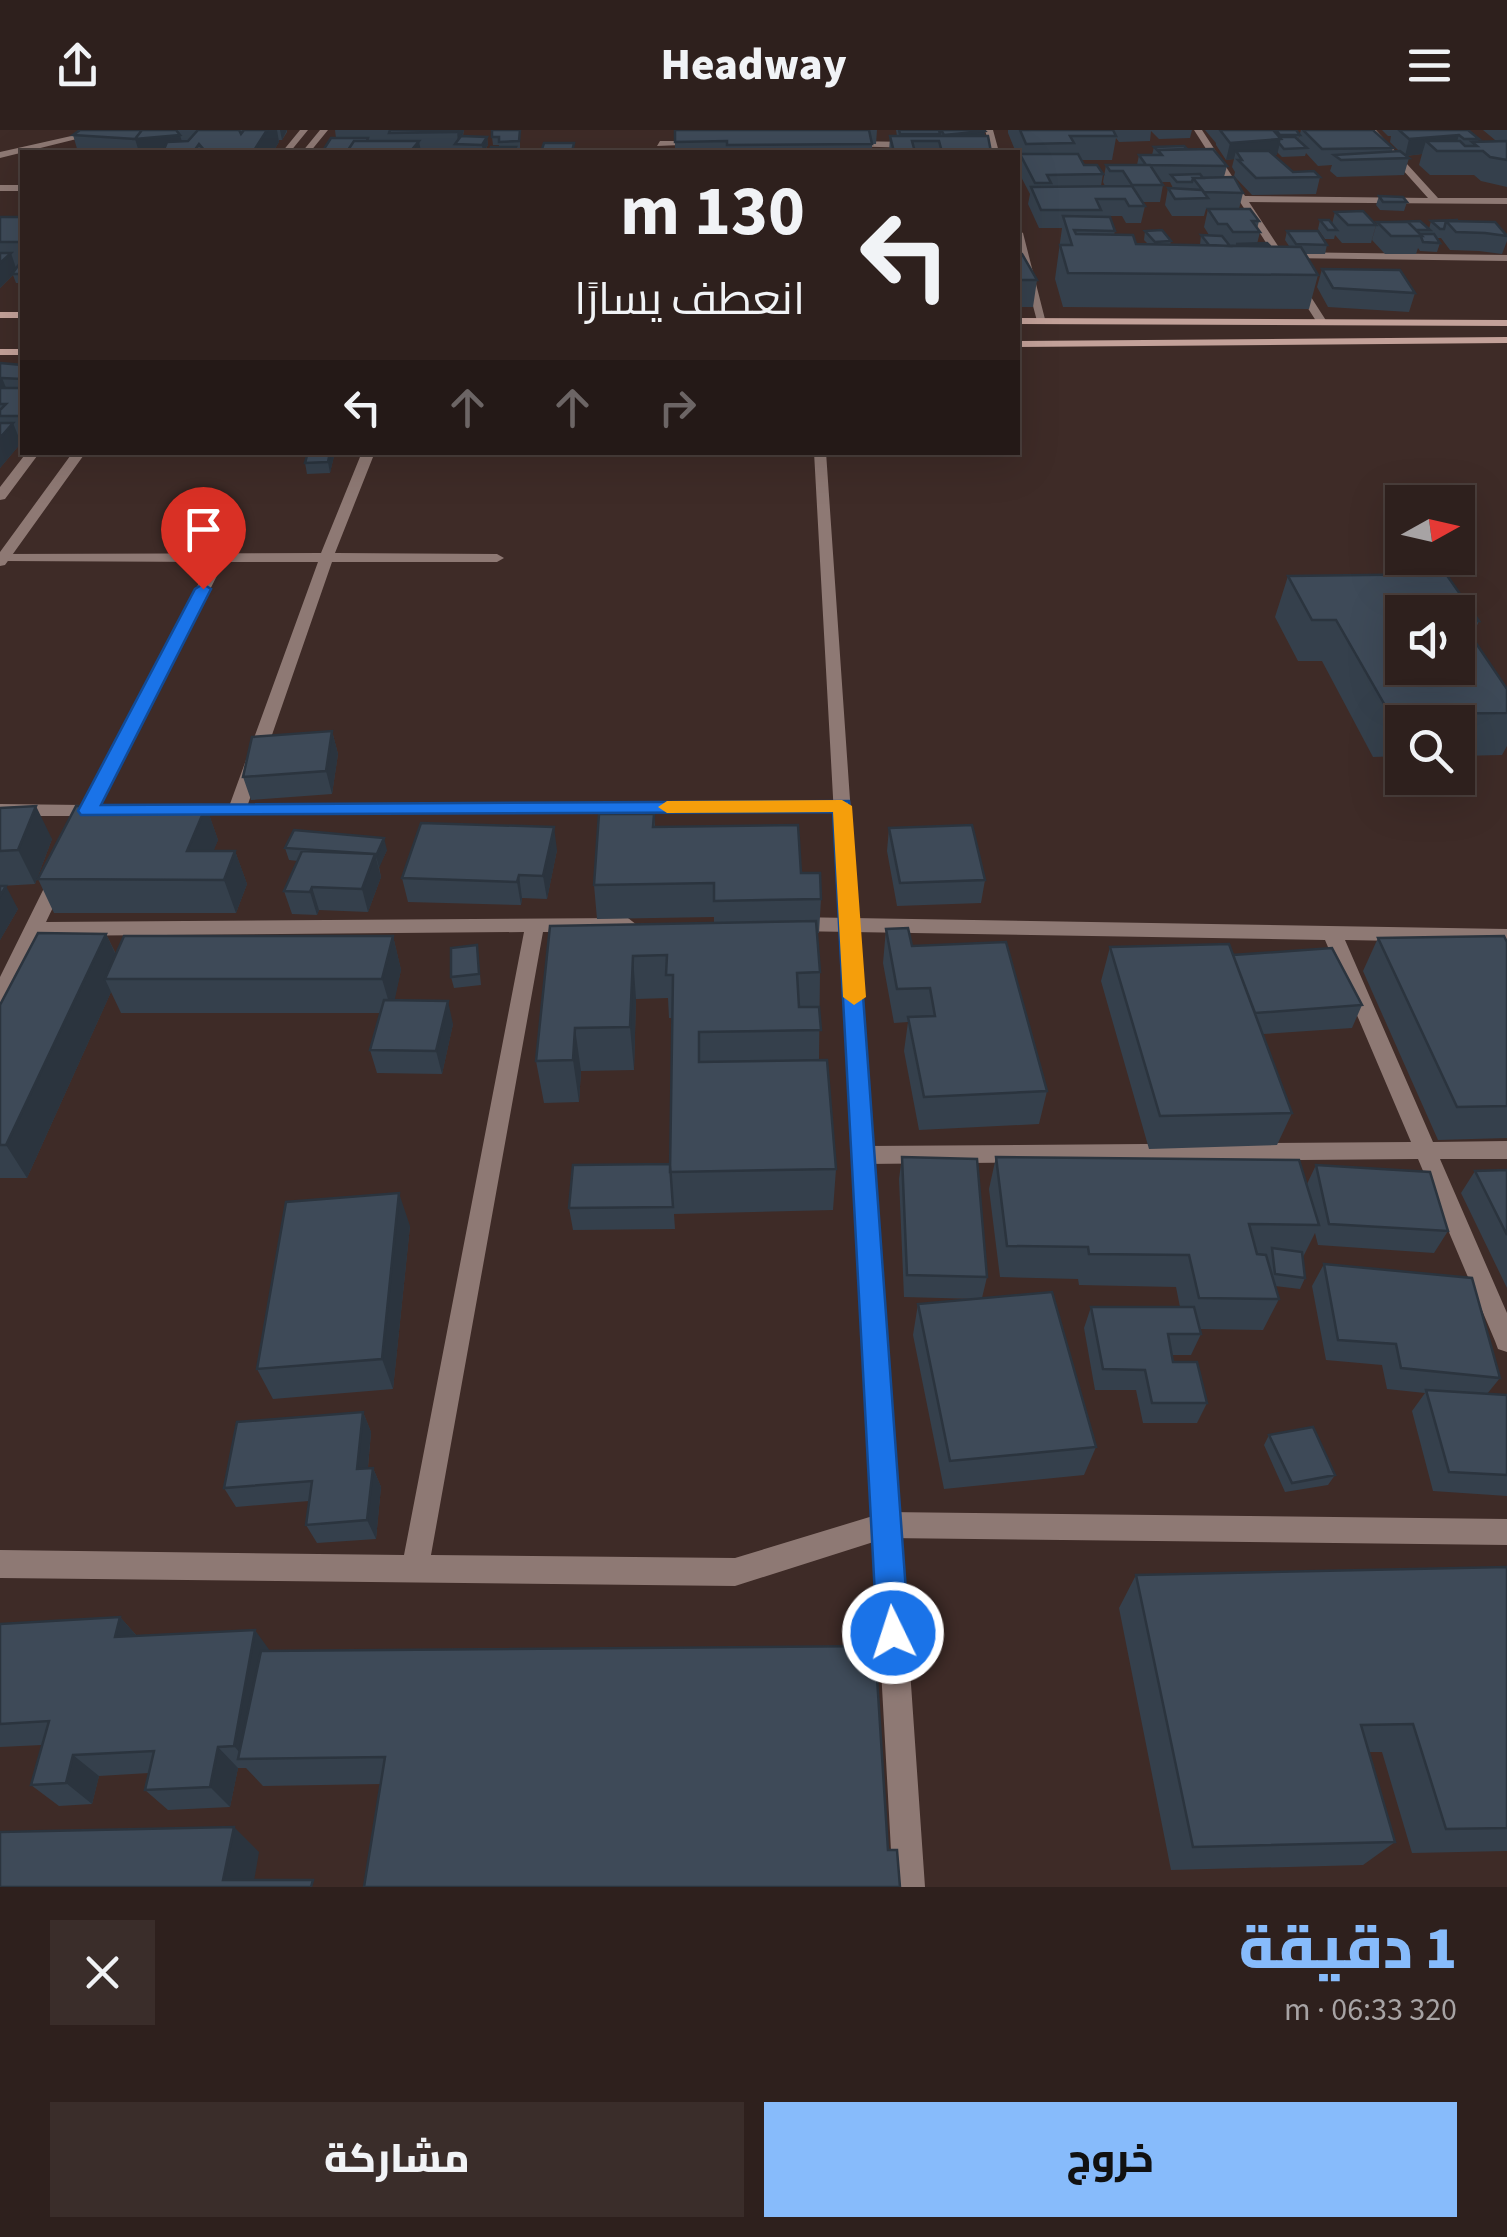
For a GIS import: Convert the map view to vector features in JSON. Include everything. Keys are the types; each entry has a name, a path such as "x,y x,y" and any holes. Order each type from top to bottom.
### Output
{"main road":[{"path":"1020,321 1507,323"},
{"path":"1020,344 1507,340"}],"street":[{"path":"25,150 108,130"},
{"path":"288,150 304,130"},
{"path":"308,150 324,130"},
{"path":"663,130 660,148 720,144"},
{"path":"877,130 880,148"},
{"path":"974,145 994,149 989,130"},
{"path":"1198,130 1322,322"},
{"path":"1371,130 1435,200"},
{"path":"840,144 880,148 936,145"},
{"path":"1399,158 1417,158"},
{"path":"1244,199 1507,201"},
{"path":"1020,240 1042,321"},
{"path":"1278,255 1507,258"},
{"path":"0,496 32,455"},
{"path":"2,559 78,455"},
{"path":"237,810 327,556 368,455"},
{"path":"820,455 909,1887"},
{"path":"84,819 219,557"},
{"path":"2,559 496,558"},
{"path":"162,810 842,806"},
{"path":"0,810 84,819 126,810"},
{"path":"0,998 66,862"},
{"path":"771,924 1507,936"},
{"path":"35,929 653,925"},
{"path":"415,1568 535,926"},
{"path":"1333,935 1507,1341"},
{"path":"865,1155 1507,1150"},
{"path":"0,1564 735,1572 886,1524 1507,1532"}],"building":[{"path":"80,130 142,130 135,139 73,135"},
{"path":"142,130 176,130 180,135 135,139"},
{"path":"198,130 239,130 241,134 244,130 267,130 254,150 204,150 199,144 195,150 164,150 167,142 188,141"},
{"path":"390,130 457,130 389,133"},
{"path":"492,130 520,130 519,141 499,142 499,137 492,137"},
{"path":"675,130 869,130 872,144 675,142"},
{"path":"899,130 939,130 940,134 900,134"},
{"path":"941,130 984,130 985,131 944,135"},
{"path":"1020,130 1113,130 1116,136 1070,136 1074,143 1026,144"},
{"path":"1220,130 1273,130 1281,139 1230,143"},
{"path":"1276,130 1296,130 1300,135 1280,135"},
{"path":"1303,130 1373,130 1393,148 1322,149"},
{"path":"1399,130 1468,130 1479,139 1459,135 1409,139"},
{"path":"461,136 487,137 482,145 455,144"},
{"path":"890,136 988,136 991,150 941,150 939,141 912,141 914,150 894,150"},
{"path":"1279,137 1295,137 1307,148 1284,149"},
{"path":"331,138 368,138 354,141 348,150 323,150"},
{"path":"354,141 419,141 412,150 348,150"},
{"path":"1426,141 1460,141 1465,146 1477,146 1472,142 1507,141 1507,160 1490,157 1483,151 1437,151"},
{"path":"544,143 574,143 572,150 542,150"},
{"path":"491,147 516,147 515,150 490,150"},
{"path":"1154,147 1187,149 1158,151"},
{"path":"1213,149 1227,166 1146,165 1139,155 1162,155 1158,150"},
{"path":"1236,151 1269,151 1293,172 1314,171 1320,177 1256,178 1238,160 1242,160"},
{"path":"1400,151 1409,158 1341,160 1334,155"},
{"path":"1020,154 1078,154 1084,165 1097,165 1103,174 1047,175 1051,183 1035,183"},
{"path":"1106,165 1150,165 1163,185 1132,185 1123,171 1110,171"},
{"path":"1200,174 1203,178 1193,178 1192,182 1177,182 1171,175"},
{"path":"1234,177 1243,193 1204,192 1193,178"},
{"path":"1132,186 1145,206 1129,206 1125,199 1096,199 1101,210 1041,210 1031,187"},
{"path":"1168,188 1202,190 1208,198 1175,199"},
{"path":"1379,196 1403,197 1407,202 1383,202"},
{"path":"1208,209 1250,209 1259,221 1252,221 1260,232 1233,232 1227,224 1218,224"},
{"path":"1363,211 1376,225 1348,225 1335,212"},
{"path":"1063,216 1110,217 1115,231 1074,230 1076,234 1133,235 1136,244 1301,247 1318,275 1068,273 1060,245 1072,245"},
{"path":"0,217 20,217 20,242 0,242"},
{"path":"1320,220 1329,220 1337,230 1328,230"},
{"path":"1458,220 1446,221 1444,229 1431,221"},
{"path":"1420,221 1430,230 1416,230 1408,222 1390,222"},
{"path":"1446,221 1495,222 1507,236 1456,232"},
{"path":"1377,222 1408,222 1422,236 1391,236"},
{"path":"1162,230 1171,241 1155,242 1145,231"},
{"path":"1287,231 1318,231 1327,245 1296,244"},
{"path":"1420,234 1434,234 1440,243 1423,242"},
{"path":"1201,235 1222,236 1230,246 1209,245"},
{"path":"1020,254 1022,254 1037,280 1020,280"},
{"path":"1322,269 1400,270 1415,293 1333,288"},
{"path":"0,363 20,365 20,379 0,379"},
{"path":"0,388 20,388 20,416 0,416 6,404 0,404"},
{"path":"0,423 13,423 0,438"},
{"path":"307,455 329,455 328,462 305,463"},
{"path":"1447,575 1461,595 1385,595 1385,685 1475,685 1475,642 1507,689 1507,713 1475,713 1475,705 1385,705 1336,620 1312,620 1288,576"},
{"path":"332,731 326,771 243,777 252,737"},
{"path":"36,806 18,850 0,851 0,808"},
{"path":"76,806 206,806 187,851 235,851 224,880 38,879"},
{"path":"599,814 654,814 653,827 798,825 801,873 820,873 821,899 714,901 714,883 594,885"},
{"path":"421,823 554,827 543,876 519,875 517,882 402,878"},
{"path":"972,825 985,880 900,883 889,828"},
{"path":"294,830 384,838 376,856 285,848"},
{"path":"302,851 375,854 362,889 312,887 310,892 284,891"},
{"path":"816,921 820,972 797,973 799,1007 819,1007 821,1030 699,1032 699,1062 827,1060 836,1169 670,1172 673,975 666,975 667,955 633,956 630,1027 575,1028 573,1060 536,1061 550,926"},
{"path":"908,928 912,946 1006,942 1047,1091 924,1097 908,1017 935,1016 930,988 897,989 886,929"},
{"path":"38,933 106,934 6,1145 0,1145 0,1005"},
{"path":"124,936 393,936 382,979 105,979"},
{"path":"1504,936 1507,1106 1457,1107 1378,938"},
{"path":"1229,944 1292,1113 1160,1116 1110,947"},
{"path":"477,945 479,974 451,977 451,948"},
{"path":"1332,948 1362,1005 1255,1013 1233,955"},
{"path":"384,1000 448,1001 436,1051 370,1050"},
{"path":"902,1157 977,1159 987,1277 907,1275"},
{"path":"996,1157 1299,1160 1319,1225 1249,1224 1257,1254 1266,1255 1279,1299 1199,1298 1189,1255 1089,1254 1088,1247 1007,1246"},
{"path":"670,1164 673,1207 569,1208 573,1165"},
{"path":"1316,1165 1430,1172 1448,1231 1329,1224"},
{"path":"1507,1170 1507,1235 1475,1171"},
{"path":"399,1193 382,1359 257,1369 286,1202"},
{"path":"1272,1248 1302,1252 1305,1278 1275,1274"},
{"path":"1324,1264 1472,1278 1500,1378 1401,1368 1396,1344 1338,1340"},
{"path":"1052,1292 1096,1447 950,1461 918,1304"},
{"path":"1091,1307 1194,1307 1201,1334 1168,1334 1173,1362 1197,1362 1207,1403 1152,1403 1145,1370 1103,1369"},
{"path":"1426,1390 1507,1395 1507,1475 1449,1472"},
{"path":"363,1412 357,1469 373,1468 367,1520 306,1525 312,1481 224,1488 237,1422"},
{"path":"1313,1427 1335,1475 1292,1483 1269,1435"},
{"path":"1507,1567 1507,1828 1446,1829 1413,1724 1361,1725 1395,1842 1193,1847 1136,1575"},
{"path":"120,1617 115,1637 255,1630 234,1746 218,1747 210,1787 145,1790 154,1751 73,1755 66,1783 31,1785 49,1721 0,1724 0,1624"},
{"path":"875,1646 888,1850 897,1850 900,1887 364,1887 385,1757 238,1759 261,1651"},
{"path":"234,1827 223,1880 313,1880 311,1887 0,1887 0,1832"}],"slow traffic":[{"path":"667,807 842,806 854,997"}],"route":[{"path":"203,589 88,811 842,806 893,1633"}]}
